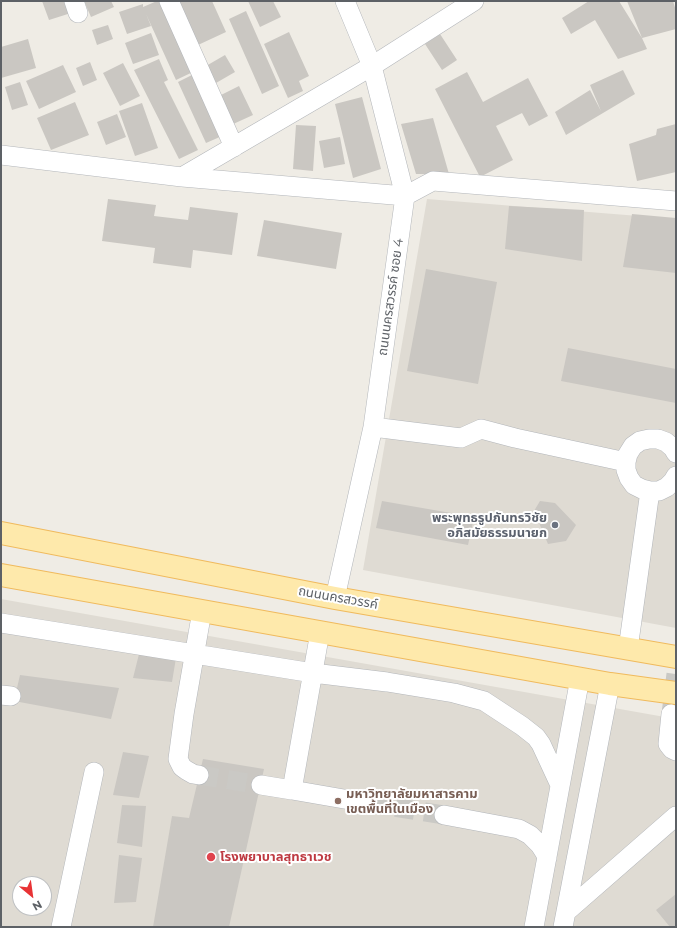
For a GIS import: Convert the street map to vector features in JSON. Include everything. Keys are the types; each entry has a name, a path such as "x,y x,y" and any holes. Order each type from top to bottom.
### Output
{"main road":[{"name":"ถนนนครสวรรค์","path":"1,533 335,598 676,657"},
{"path":"1,575 610,684 676,693"}],"street":[{"path":"169,1 234,147"},
{"name":"ถนนนครสวรรค์ ซอย 4","path":"335,598 374,427 405,196 372,66 345,1"},
{"path":"182,177 372,66 474,1"},
{"path":"1,156 182,177 405,196 433,181 676,201"},
{"path":"374,427 461,438 481,429 626,462"},
{"path":"676,453 666,442 658,439 649,439 640,441 633,446 628,454 626,462 626,470 629,478 634,485 642,489 650,491 667,487 676,476"},
{"path":"628,649 650,491"},
{"path":"199,775 193,774 182,767 178,758 202,611"},
{"path":"1,623 313,673 387,682 454,693 484,701 536,737 560,785"},
{"path":"292,790 320,632"},
{"path":"534,927 580,678"},
{"path":"565,920 610,684"},
{"path":"672,714 668,744 676,751"},
{"path":"61,927 94,772"},
{"path":"262,785 367,803"},
{"path":"444,815 519,829 525,832 540,845 545,853 546,865"},
{"path":"565,920 676,816"},
{"path":"546,865 573,876"}],"shaded area":[{"path":"427,199 676,219 676,628 363,570"},
{"name":"มหาวิทยาลัยมหาสารคาม เขตพื้นที่ในเมือง","path":"1,599 676,719 676,927 1,927"}],"building":[{"path":"42,1 67,1 71,13 49,20"},
{"path":"84,1 111,1 114,7 91,17"},
{"path":"157,1 164,1 195,71 176,80 146,14 151,26 127,34 119,12 143,4 143,7"},
{"path":"178,1 212,1 226,32 198,45"},
{"path":"248,1 273,1 281,17 260,27"},
{"path":"589,1 619,1 642,38 647,49 618,59 595,20 571,34 562,18"},
{"path":"627,1 673,1 676,11 676,29 642,38"},
{"path":"246,11 279,86 262,94 229,19"},
{"path":"108,25 113,39 97,45 92,30"},
{"path":"289,32 309,76 299,81 303,91 288,98 264,44"},
{"path":"151,33 159,55 133,64 125,43"},
{"path":"440,34 457,60 442,70 425,44"},
{"path":"28,39 36,68 1,78 1,47"},
{"path":"225,55 235,72 216,83 206,66"},
{"path":"159,59 168,80 164,82 198,150 179,159 134,70"},
{"path":"90,62 97,80 83,86 76,68"},
{"path":"123,63 140,96 120,106 103,73"},
{"path":"63,65 76,92 39,109 26,81"},
{"path":"623,70 635,94 566,135 555,112 590,90 601,111 590,85"},
{"path":"467,72 483,102 528,78 548,116 529,126 522,113 496,126 513,160 480,177 435,89"},
{"path":"194,74 222,136 206,143 178,82"},
{"path":"20,82 28,105 12,110 5,87"},
{"path":"239,86 253,115 231,125 217,97"},
{"path":"362,97 381,169 353,178 335,104"},
{"path":"75,102 89,135 51,150 37,118"},
{"path":"142,103 158,148 135,156 119,111"},
{"path":"117,114 126,137 106,145 97,122"},
{"path":"433,118 449,174 416,174 401,124"},
{"path":"676,124 676,172 637,181 629,144 656,135 657,129"},
{"path":"296,125 316,126 313,171 293,169"},
{"path":"340,137 345,164 324,168 319,141"},
{"path":"108,199 156,205 154,216 188,220 190,207 238,213 232,255 193,250 191,268 153,263 155,248 102,241"},
{"path":"509,206 584,210 582,261 505,249"},
{"path":"632,214 676,218 676,273 623,267"},
{"path":"264,220 342,233 336,269 257,256"},
{"path":"426,269 497,282 478,384 407,371"},
{"path":"568,348 676,369 676,403 561,381"},
{"path":"382,501 474,517 468,545 376,528"},
{"path":"540,501 555,503 576,525 566,541 548,544 534,511"},
{"path":"139,654 176,658 172,682 133,678"},
{"path":"20,675 119,688 111,719 14,701"},
{"path":"123,752 149,756 139,798 113,795"},
{"path":"203,759 264,769 229,927 153,927 172,816 189,818"},
{"path":"122,805 146,806 142,847 117,843"},
{"path":"119,855 142,858 136,902 114,903"},
{"path":"676,894 676,927 670,927 656,910"}],"tunnel":[{"path":"671,714 676,674"},
{"path":"199,775 261,785"},
{"path":"367,803 444,815"}],"place":[{"name":"พระพุทธรูปกันทรวิชัย อภิสมัยธรรมนายก","path":"555,525"},
{"name":"มหาวิทยาลัยมหาสารคาม เขตพื้นที่ในเมือง","path":"338,801"},
{"name":"โรงพยาบาลสุทธาเวช","path":"211,857"}]}
